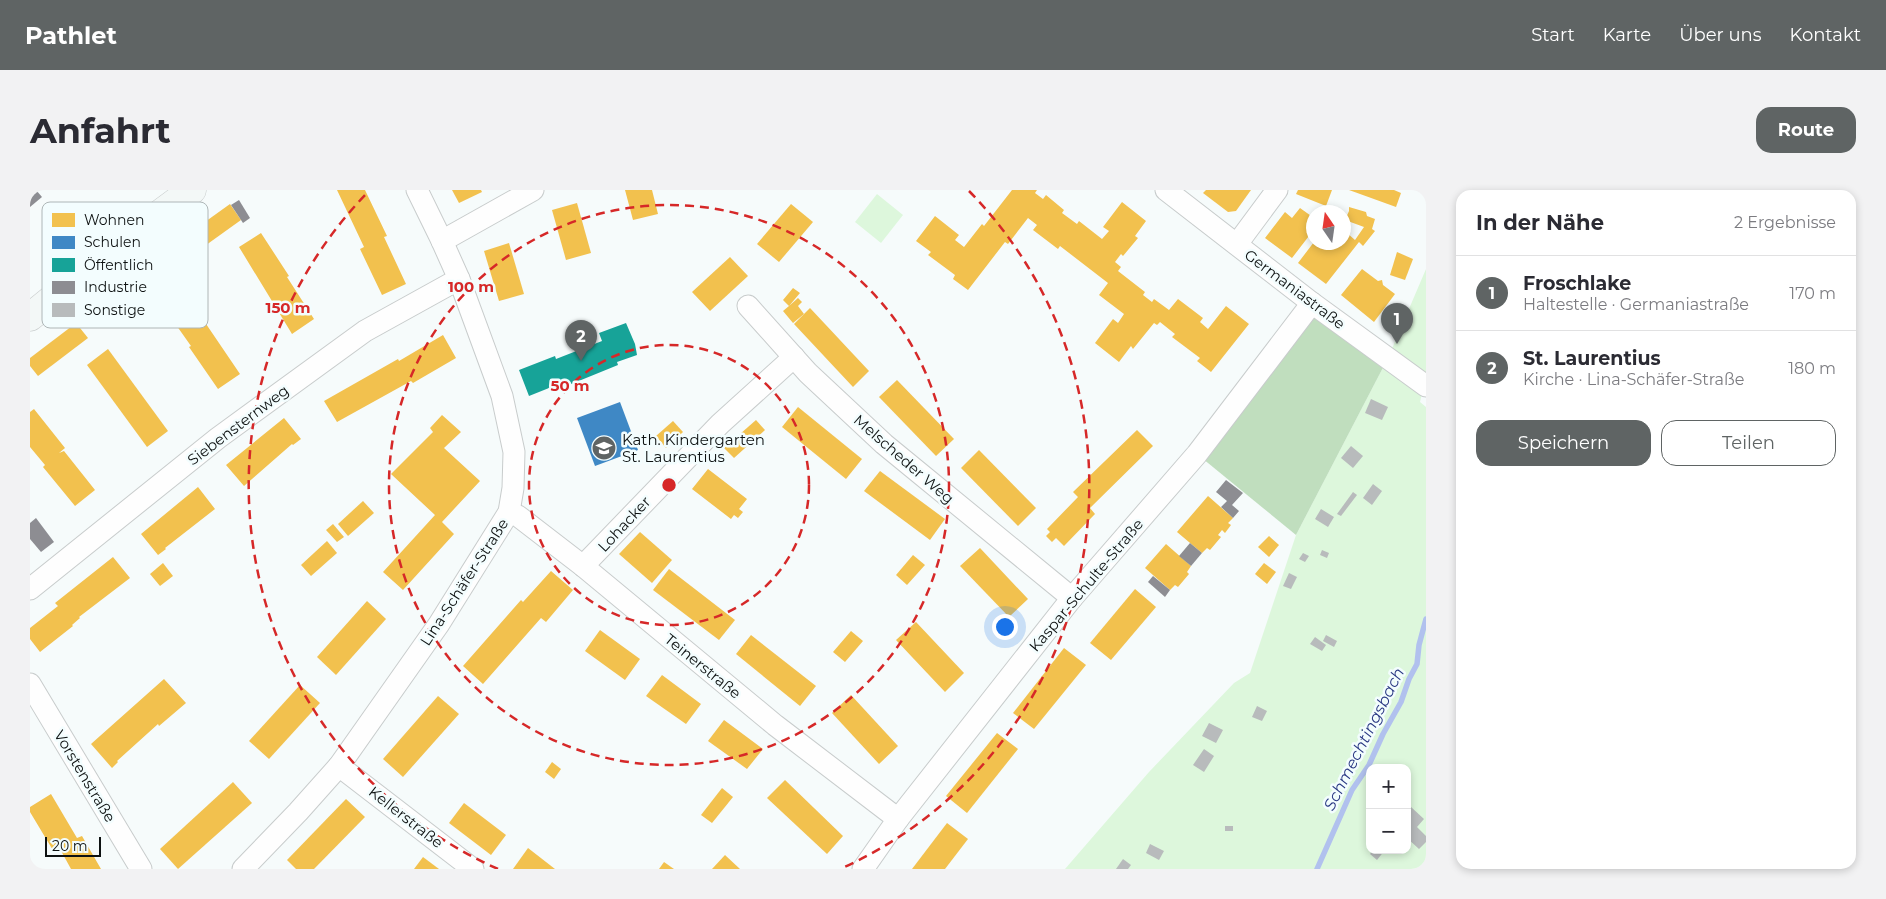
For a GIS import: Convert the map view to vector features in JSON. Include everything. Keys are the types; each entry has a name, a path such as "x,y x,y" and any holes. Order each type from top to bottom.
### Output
{"street":[{"path":"176,202 192,190"},
{"name":"Lina-Schäfer-Straße","path":"243,869 339,766 439,624 509,512 513,488 514,452 504,405 459,279 417,190"},
{"path":"442,241 533,190"},
{"name":"Germaniastraße","path":"1166,190 1312,303 1426,386"},
{"path":"1237,244 1277,190"},
{"name":"Siebensternweg","path":"30,589 218,438 365,331 459,279"},
{"name":"Kaspar-Schulte-Straße","path":"863,869 898,819 1072,598 1192,460 1312,303"},
{"path":"30,316 42,306"},
{"name":"Melscheder Weg","path":"748,306 808,373 884,444 1072,598"},
{"name":"Lohacker","path":"583,566 720,424 794,357"},
{"name":"Teinerstraße","path":"509,512 518,516 583,566 775,725 898,819"},
{"name":"Vorstenstraße","path":"30,684 141,869"},
{"name":"Kellerstraße","path":"339,766 473,869"}],"green space":[{"path":"877,194 903,215 881,243 855,222"},
{"path":"1426,269 1426,386 1424,385 1420,402 1426,407 1426,869 1065,869 1149,772 1234,683 1250,673 1296,535 1388,358"},
{"path":"1312,303 1388,358 1296,535 1197,454"}],"building: Wohnen":[{"path":"337,190 365,190 387,236 384,237 406,284 382,295 360,249 364,247"},
{"path":"452,190 481,190 482,192 459,203"},
{"path":"625,190 652,190 658,214 633,220"},
{"path":"1012,190 1037,190 1035,193 1043,199 1046,195 1064,210 1062,213 1077,224 1079,221 1102,239 1109,231 1103,227 1122,202 1146,221 1135,236 1138,238 1123,256 1121,254 1115,262 1121,267 1118,271 1145,292 1143,295 1152,302 1154,299 1169,310 1178,299 1203,318 1200,322 1208,329 1226,306 1249,324 1211,372 1197,361 1200,358 1172,337 1175,334 1160,322 1157,325 1154,323 1133,349 1131,346 1119,362 1095,343 1113,319 1118,323 1124,314 1099,295 1108,283 1060,246 1058,249 1033,230 1037,225 1028,218 1008,244 1005,242 968,290 953,279 955,275 928,255 931,252 916,241 935,216 959,235 955,240 964,247 982,224 984,226"},
{"path":"1206,190 1251,190 1236,211 1228,212 1203,193"},
{"path":"1298,190 1332,190 1326,205 1296,194"},
{"path":"1349,190 1394,190 1401,193 1396,207"},
{"path":"577,203 591,253 566,260 552,210"},
{"path":"230,204 241,220 208,244 208,220"},
{"path":"791,204 813,222 779,262 757,244"},
{"path":"1300,208 1306,212 1306,240 1292,258 1265,238 1285,212 1292,218"},
{"path":"1351,208 1366,212 1367,216 1375,219 1372,229 1375,231 1363,246 1359,242 1326,284 1298,263 1308,250 1351,250 1351,236 1355,240 1364,227 1351,222"},
{"path":"261,233 314,319 292,334 239,247"},
{"path":"509,243 524,294 499,301 484,251"},
{"path":"1397,252 1413,259 1405,280 1390,275"},
{"path":"730,257 748,276 710,311 692,292"},
{"path":"1362,269 1378,281 1382,280 1383,285 1395,294 1374,322 1341,295"},
{"path":"793,288 800,293 789,306 783,300"},
{"path":"798,298 802,302 798,306 804,314 793,323 783,311"},
{"path":"810,308 869,371 853,387 794,324"},
{"path":"208,327 240,374 218,389 189,347 191,346 178,328"},
{"path":"69,328 80,328 88,338 38,376 30,366 30,358"},
{"path":"443,335 456,358 413,383 411,381 337,422 324,401"},
{"path":"108,349 168,431 147,447 87,365"},
{"path":"897,380 954,439 936,456 879,397"},
{"path":"798,407 862,459 846,479 782,427"},
{"path":"34,409 65,448 59,453 64,451 95,490 75,506 43,467 45,465 30,447 30,412"},
{"path":"442,415 461,432 444,448 480,481 442,522 454,534 403,590 383,572 435,515 391,474 433,432 430,428"},
{"path":"284,418 301,439 292,444 244,486 226,465"},
{"path":"756,420 765,430 734,458 724,448"},
{"path":"673,421 683,432 666,448 656,436"},
{"path":"1137,430 1153,446 1090,508 1095,514 1064,546 1056,538 1052,542 1046,536 1050,532 1047,529 1078,497 1073,492"},
{"path":"979,450 1036,508 1018,526 961,468"},
{"path":"708,469 747,499 739,509 743,512 738,518 734,515 731,519 692,489"},
{"path":"880,471 945,519 930,540 864,491"},
{"path":"198,487 215,509 158,555 141,534"},
{"path":"1208,496 1233,518 1228,523 1231,525 1225,533 1222,530 1218,535 1221,537 1210,550 1207,548 1202,553 1177,532"},
{"path":"363,501 374,513 348,536 338,524"},
{"path":"333,524 344,537 337,542 326,530"},
{"path":"640,532 672,560 652,583 619,554"},
{"path":"1269,536 1279,545 1269,557 1258,547"},
{"path":"327,541 337,553 311,576 301,565"},
{"path":"1166,544 1191,566 1187,572 1189,574 1178,587 1175,585 1170,590 1145,568"},
{"path":"980,548 1028,599 1009,617 960,566"},
{"path":"913,555 925,565 907,585 896,575"},
{"path":"113,557 130,578 79,617 73,626 40,652 30,639 30,628 58,606 55,603"},
{"path":"163,563 173,576 160,586 150,574"},
{"path":"1264,563 1276,572 1267,584 1255,574"},
{"path":"669,569 735,620 719,640 653,590"},
{"path":"551,571 573,590 546,622 541,618 483,684 463,666 521,600 523,602"},
{"path":"1135,589 1156,607 1111,660 1090,643"},
{"path":"367,601 386,619 336,675 317,657"},
{"path":"916,622 964,673 945,692 896,640"},
{"path":"600,630 640,659 625,680 585,651"},
{"path":"851,631 863,641 845,662 833,652"},
{"path":"751,635 816,686 800,706 736,654"},
{"path":"1064,648 1086,665 1034,729 1013,713"},
{"path":"662,675 701,704 686,724 646,696"},
{"path":"164,679 186,703 159,726 158,724 117,761 112,768 91,744"},
{"path":"300,685 320,703 269,759 249,741"},
{"path":"851,695 898,746 879,764 832,713"},
{"path":"438,696 459,714 403,777 383,759"},
{"path":"724,720 763,749 747,769 708,741"},
{"path":"997,733 1018,749 967,813 946,796"},
{"path":"552,762 561,769 554,779 545,772"},
{"path":"785,780 843,836 827,854 767,798"},
{"path":"233,782 252,803 178,869 160,849"},
{"path":"722,788 733,797 712,823 701,815"},
{"path":"51,794 77,838 82,836 101,869 71,869 60,849 54,852 30,812 30,807"},
{"path":"346,799 365,817 314,869 296,869 287,860"},
{"path":"464,803 506,835 491,855 449,823"},
{"path":"947,823 968,839 945,869 912,869"},
{"path":"528,848 555,869 513,869"},
{"path":"725,855 740,869 712,869"},
{"path":"423,857 439,869 414,869"},
{"path":"664,862 674,869 659,869"}],"building: Schulen":[{"path":"620,402 638,450 595,466 577,418"}],"building: Öffentlich":[{"path":"626,323 635,344 637,355 617,362 618,365 564,387 555,389 554,386 529,396 519,370 555,356 556,359 602,341 599,333"}],"building: Industrie":[{"path":"30,190 36,190 42,197 30,207"},
{"path":"239,200 250,218 243,223 231,205"},
{"path":"1226,480 1243,493 1232,505 1239,511 1233,518 1221,507 1227,501 1216,492"},
{"path":"36,518 54,542 41,552 30,539 30,523"},
{"path":"1190,543 1202,553 1191,566 1179,556"},
{"path":"1153,576 1170,590 1165,597 1148,582"}],"building: Sonstige":[{"path":"1371,399 1388,407 1382,420 1365,413"},
{"path":"1351,446 1363,456 1353,468 1341,458"},
{"path":"1373,484 1382,491 1372,505 1363,498"},
{"path":"1353,492 1357,495 1341,516 1337,514"},
{"path":"1321,509 1334,517 1328,527 1315,519"},
{"path":"1322,550 1329,553 1327,558 1320,555"},
{"path":"1303,553 1309,556 1305,562 1299,559"},
{"path":"1289,573 1297,577 1291,589 1283,586"},
{"path":"1326,635 1337,641 1334,647 1323,641"},
{"path":"1315,637 1326,645 1322,651 1310,644"},
{"path":"1257,706 1267,711 1262,721 1252,717"},
{"path":"1209,723 1223,730 1216,743 1202,736"},
{"path":"1204,749 1214,756 1204,772 1193,765"},
{"path":"1411,807 1424,819 1417,827 1426,836 1426,842 1419,849 1411,842"},
{"path":"1225,826 1233,826 1233,831 1225,831"},
{"path":"1150,844 1164,851 1159,860 1146,853"},
{"path":"1370,854 1382,854 1377,860"},
{"path":"1123,859 1131,865 1128,869 1116,869"}],"waterway":[{"name":"Schmechtingsbach","path":"1317,869 1352,790 1369,765 1383,734 1401,702 1409,679 1417,664 1419,645 1426,619"}],"place":[{"name":"Froschlake","path":"1397,344"},
{"name":"St. Laurentius","path":"581,361"},
{"name":"Kath. Kindergarten St. Laurentius","path":"604,448"}]}
